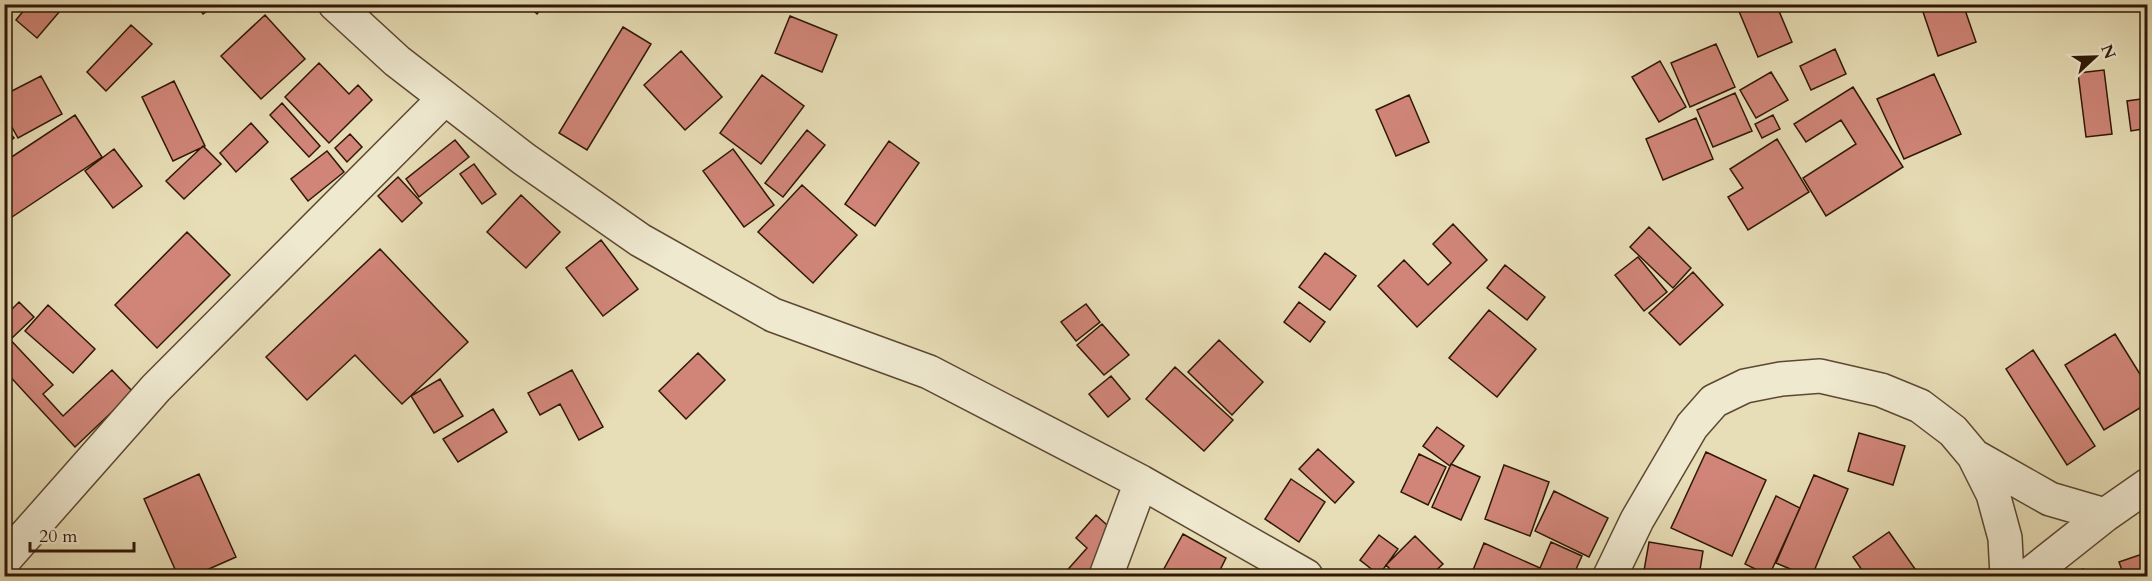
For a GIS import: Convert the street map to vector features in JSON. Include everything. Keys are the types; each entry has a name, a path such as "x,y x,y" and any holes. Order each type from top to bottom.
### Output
{"street":[{"path":"335,4 397,61 524,159 640,240 773,315 929,372 1141,482 1306,576"},
{"path":"4,560 156,388 446,98"},
{"path":"1610,576 1637,520 1692,426 1714,401 1745,386 1781,379 1820,376 1881,390 1920,406 1953,431 1974,456 1994,494 2005,538 2007,576"},
{"path":"1974,456 2050,499 2105,515"},
{"path":"1106,576 1141,482"},
{"path":"2028,576 2105,515 2148,485"}],"building":[{"path":"29,4 66,4 37,38 16,20"},
{"path":"196,4 217,4 203,14"},
{"path":"527,4 545,4 537,14"},
{"path":"1736,4 1776,4 1792,42 1758,57"},
{"path":"1934,4 1963,4 1976,42 1938,56 1922,9"},
{"path":"265,15 305,59 261,99 221,56"},
{"path":"790,16 837,35 822,72 775,53"},
{"path":"131,25 152,44 106,91 87,72"},
{"path":"623,27 651,44 587,150 559,133"},
{"path":"1716,44 1735,87 1690,107 1671,63"},
{"path":"1835,49 1846,74 1811,90 1800,66"},
{"path":"681,51 722,97 685,130 644,85"},
{"path":"1660,61 1686,107 1659,122 1632,77"},
{"path":"319,63 349,94 358,85 372,100 329,143 285,97"},
{"path":"2104,70 2112,134 2086,137 2078,73"},
{"path":"1771,72 1788,100 1756,118 1740,90"},
{"path":"1934,74 1961,134 1904,159 1877,99"},
{"path":"762,75 804,106 761,164 720,133"},
{"path":"41,76 62,114 18,138 4,113 4,95"},
{"path":"174,81 205,146 173,161 142,97"},
{"path":"1853,87 1903,167 1826,216 1803,178 1856,144 1841,120 1806,142 1794,124"},
{"path":"1735,93 1752,131 1713,147 1697,110"},
{"path":"1409,95 1429,142 1396,156 1376,110"},
{"path":"2148,98 2148,128 2131,131 2127,101"},
{"path":"282,103 320,146 309,157 270,115"},
{"path":"75,115 102,157 6,221 4,162"},
{"path":"1773,115 1780,129 1762,138 1755,124"},
{"path":"1696,118 1713,159 1663,180 1646,139"},
{"path":"251,123 268,142 236,172 220,153"},
{"path":"4,126 14,138 4,146"},
{"path":"807,130 825,145 783,197 765,183"},
{"path":"350,134 362,147 347,162 335,148"},
{"path":"1777,139 1809,192 1748,230 1728,197 1743,188 1730,169"},
{"path":"455,140 469,157 419,197 406,179"},
{"path":"889,141 919,163 875,226 845,204"},
{"path":"203,146 221,164 184,199 166,181"},
{"path":"114,149 142,186 113,208 85,171"},
{"path":"733,149 774,205 744,227 703,171"},
{"path":"327,151 344,172 308,201 291,179"},
{"path":"474,164 496,194 482,204 460,174"},
{"path":"398,177 422,203 402,222 378,196"},
{"path":"802,185 857,235 813,283 758,232"},
{"path":"521,195 560,232 526,268 487,232"},
{"path":"1453,224 1487,260 1417,327 1378,286 1404,260 1428,285 1451,263 1433,244"},
{"path":"1649,227 1691,268 1673,288 1630,247"},
{"path":"187,232 230,275 157,348 115,305"},
{"path":"601,240 638,289 603,316 566,268"},
{"path":"380,249 468,342 402,404 355,355 307,400 266,357"},
{"path":"1325,253 1356,276 1330,310 1299,287"},
{"path":"1638,257 1667,292 1644,311 1615,275"},
{"path":"1505,265 1545,297 1527,320 1487,288"},
{"path":"1693,272 1723,305 1680,345 1649,313"},
{"path":"19,302 34,317 12,338 4,330 4,317"},
{"path":"1299,302 1325,322 1310,342 1284,322"},
{"path":"1086,304 1100,322 1076,341 1061,322"},
{"path":"48,305 95,349 73,373 25,331"},
{"path":"1489,310 1536,349 1497,397 1449,358"},
{"path":"1102,324 1129,355 1104,375 1077,345"},
{"path":"4,333 53,385 43,394 63,416 112,370 133,392 75,447 4,370"},
{"path":"2115,334 2148,387 2148,403 2104,430 2065,365"},
{"path":"1219,340 1263,382 1232,415 1188,372"},
{"path":"2033,350 2095,446 2067,465 2006,369"},
{"path":"698,353 725,380 686,419 659,391"},
{"path":"1175,367 1233,420 1204,451 1146,399"},
{"path":"572,370 603,427 579,440 560,404 540,415 528,393"},
{"path":"1111,376 1130,399 1108,417 1089,394"},
{"path":"440,379 463,416 434,433 411,396"},
{"path":"493,409 507,432 458,462 443,439"},
{"path":"1437,427 1464,446 1450,466 1423,446"},
{"path":"1859,433 1905,446 1893,485 1848,471"},
{"path":"1318,449 1354,482 1335,503 1299,469"},
{"path":"1706,452 1766,480 1732,556 1671,528"},
{"path":"1419,454 1446,467 1428,505 1401,492"},
{"path":"1451,464 1480,477 1461,520 1432,507"},
{"path":"1504,465 1549,482 1530,536 1485,519"},
{"path":"199,474 236,557 193,576 178,576 144,499"},
{"path":"1814,475 1848,489 1812,576 1807,576 1776,563"},
{"path":"1291,479 1325,502 1299,542 1265,519"},
{"path":"1554,491 1608,518 1589,557 1535,531"},
{"path":"1776,496 1800,508 1769,576 1745,564"},
{"path":"1096,515 1128,544 1099,576 1062,576 1087,548 1076,538"},
{"path":"1889,532 1920,576 1866,576 1853,557"},
{"path":"1183,534 1226,558 1217,576 1160,576"},
{"path":"1379,535 1398,549 1379,575 1360,560"},
{"path":"1415,536 1443,564 1430,576 1397,576 1386,565"},
{"path":"1551,542 1582,556 1573,576 1487,576 1473,570 1484,543 1540,568"},
{"path":"1649,542 1703,551 1699,576 1643,576"},
{"path":"2148,552 2148,576 2124,576 2119,562"},
{"path":"2083,569 2089,576 2073,576"}]}
